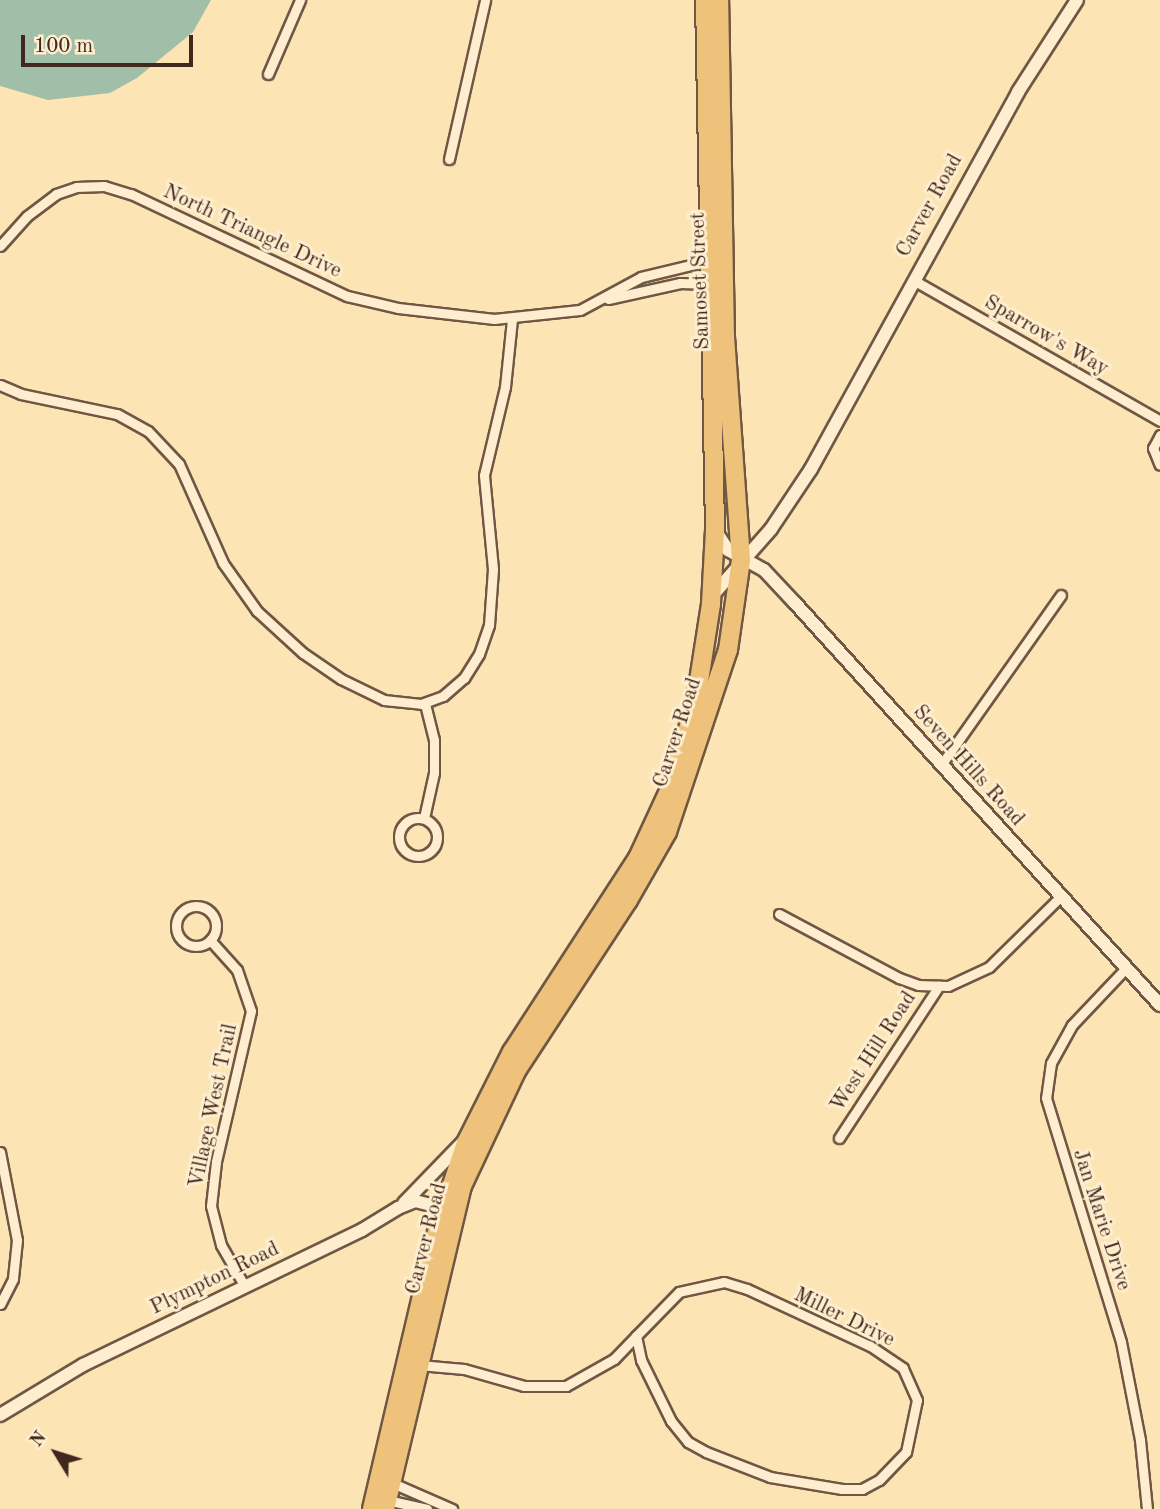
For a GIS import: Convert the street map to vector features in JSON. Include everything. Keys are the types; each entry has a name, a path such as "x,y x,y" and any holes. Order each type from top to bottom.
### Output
{"highway":[{"name":"Samoset Street","path":"705,0 716,286 715,529"},
{"name":"Samoset Street","path":"715,259 719,0"},
{"name":"Samoset Street","path":"716,286 741,561"},
{"name":"Carver Road","path":"384,1500 449,1210 469,1136 498,1076 619,889 663,807 696,699 712,596 715,529"},
{"name":"Carver Road","path":"449,1210 516,1071 628,900 673,817 726,659 741,561"},
{"name":"Carver Road","path":"384,1500 414,1363"}],"street":[{"path":"268,74 300,0"},
{"path":"449,159 485,0"},
{"name":"Carver Road","path":"741,561 771,528 811,468 1018,92 1077,0"},
{"name":"North Triangle Drive","path":"0,246 27,216 56,194 76,187 104,186 131,194 347,296 442,314 512,319 580,310 641,277 715,259"},
{"name":"Sparrow's Way","path":"915,281 1160,421"},
{"name":"North Triangle Drive","path":"596,302 680,283 716,286"},
{"path":"0,385 21,394 107,411 138,424 178,464 223,563 269,622 315,663 354,687 392,702 425,703 443,696 464,678 479,654 489,625 493,569 484,475 505,387 512,319"},
{"path":"1160,435 1153,452 1160,465"},
{"name":"Seven Hills Road","path":"715,529 728,550 741,561 764,570 1160,1005"},
{"path":"712,596 741,561"},
{"path":"941,765 1061,595"},
{"path":"424,818 434,773 434,740 425,703"},
{"path":"412,818 424,818 435,826 438,838 427,854 414,856 404,850 399,832 412,818"},
{"path":"779,915 899,978 939,986 957,985 989,967 1061,896"},
{"path":"198,906 210,912 216,928 210,940 194,946 182,941 176,925 183,911 198,906"},
{"name":"Village West Trail","path":"210,940 237,970 251,1011 216,1162 211,1206 221,1245 244,1285"},
{"name":"Jan Marie Drive","path":"1126,968 1072,1025 1051,1063 1046,1098 1121,1342 1142,1451 1147,1509"},
{"name":"West Hill Road","path":"839,1138 939,986"},
{"path":"398,1208 469,1136"},
{"path":"0,1152 17,1241 13,1279 0,1304"},
{"name":"Plympton Road","path":"0,1415 83,1365 362,1230 398,1208 415,1201 449,1210"},
{"name":"Miller Drive","path":"414,1363 464,1369 524,1386 566,1386 614,1359 636,1336 679,1292 724,1282 747,1289 870,1346 903,1368 917,1400 906,1452 895,1468 862,1489 797,1483 722,1459 688,1441 671,1421 640,1360 636,1336"},
{"path":"384,1500 427,1509"},
{"path":"384,1500 452,1509"}],"shaded area":[{"path":"0,0 211,0 193,32 137,78 110,93 48,100 0,86"}]}
